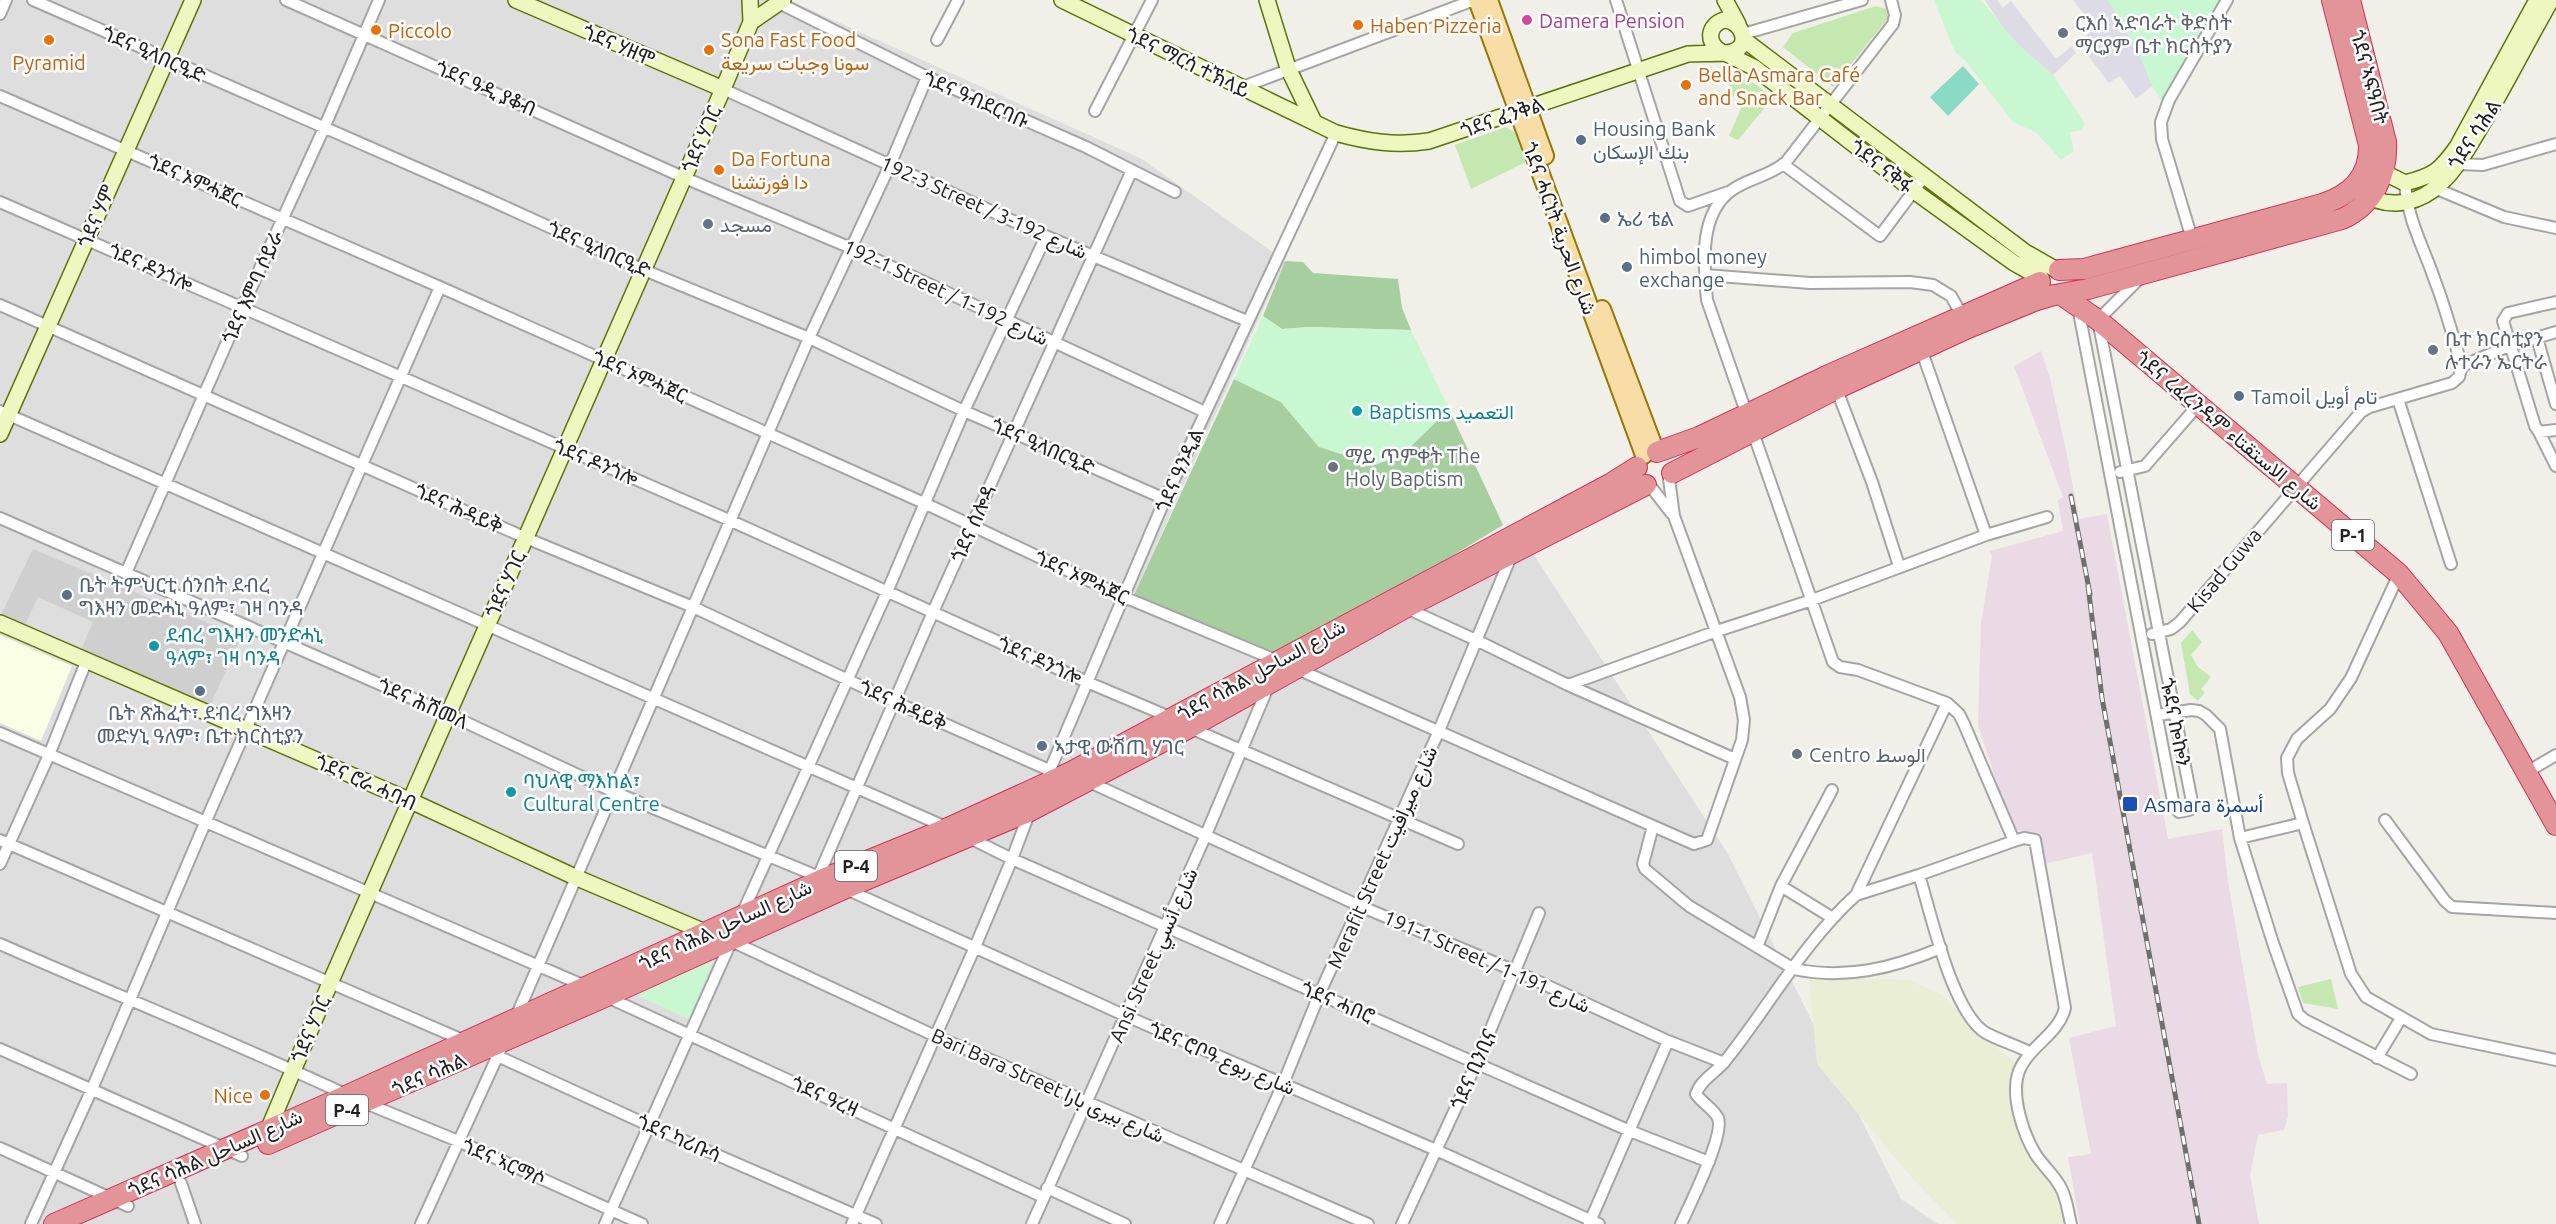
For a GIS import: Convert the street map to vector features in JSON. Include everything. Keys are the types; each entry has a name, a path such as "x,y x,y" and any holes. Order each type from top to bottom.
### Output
{"highway":[{"name":"ጎደና ኣፍዓበት","path":"2332,0 2352,42 2384,126 2377,161"},
{"name":"ጎደና ኣፍዓበት","path":"2350,0 2352,42"},
{"path":"2143,263 2198,259 2348,216 2363,193 2377,161"},
{"path":"1648,466 1661,486 1671,476 1750,423 1834,381 1919,344 2051,281 2088,289 2193,239 2363,193"},
{"path":"2286,214 2292,233"},
{"name":"P-1","path":"2051,281 2078,306"},
{"name":"ጎደና ረፈረንዱም شارع الاستقتاء","path":"2078,306 2199,404 2399,574 2448,633 2555,822"},
{"path":"1648,466 1699,437 1750,423"},
{"path":"1648,466 1663,454 1670,462 1671,476"},
{"name":"ጎደና ሳሕል شارع الساحل","path":"1401,602 1512,554 1648,466"},
{"name":"ጎደና ሳሕል شارع الساحل","path":"607,996 846,888 1030,811 1088,782 1181,723 1604,487 1648,466"},
{"name":"ጎደና ሳሕል شارع الساحل","path":"54,1224 121,1202 357,1099 465,1041 740,919 821,878 948,828 1046,778 1071,772 1269,683 1286,665"},
{"name":"ጎደና ሳሕል","path":"357,1099 496,1049 607,996"},
{"name":"P-4","path":"87,1224 121,1202 182,1183 233,1152"}],"main road":[{"name":"ጎደና ሓርነት شارع الحرية","path":"1475,0 1523,111"},
{"name":"ጎደና ሓርነት شارع الحرية","path":"1489,0 1523,111 1648,466"}],"street":[{"path":"0,14 6,0"},
{"name":"ጎደና ዒላበርዒድ","path":"33,0 644,270 809,338 964,411 1165,499"},
{"name":"ጎደና ሃም","path":"0,434 4,413 48,327 125,148 193,0"},
{"name":"ጎደና ዓዲ ያቆብ","path":"286,0 685,178"},
{"name":"ጎደና እምባ ሶይራ","path":"126,573 379,0"},
{"name":"ጎደና ሃዘሞ","path":"516,0 723,89"},
{"path":"750,0 751,22"},
{"path":"937,40 958,0"},
{"name":"ጎደና ማርሳ ተኽላይ","path":"1062,0 1314,122"},
{"path":"1095,111 1152,0"},
{"path":"1267,0 1288,68 1314,122"},
{"path":"1240,88 1288,68 1475,0"},
{"path":"1616,0 1680,201 1688,206 1767,176 1783,164 1893,24 1895,15 1891,0"},
{"name":"ጎደና ናቅፋ","path":"1714,26 1723,0"},
{"name":"ጎደና ናቅፋ","path":"1723,0 1741,32 1914,191 2014,263 2051,281"},
{"path":"1741,32 1862,0"},
{"path":"2198,259 2162,139 2161,122 2169,100 2228,0"},
{"name":"ጎደና ሳሕል","path":"2428,184 2484,109 2516,54 2536,11 2551,0"},
{"path":"751,22 777,1"},
{"name":"ጎደና ዓብደርባቡ","path":"777,1 927,77 1132,170 1175,192"},
{"path":"1724,20 1741,32 1738,48 1722,52 1710,39 1714,26 1724,20"},
{"name":"ጎደና ሃገር","path":"265,1138 370,891 685,178 751,22"},
{"name":"ጎደና ፈንቅል","path":"1688,54 1714,26"},
{"name":"ጎደና ፈንቅል","path":"1314,122 1336,133 1382,143 1408,144 1437,139 1688,54 1722,52"},
{"name":"ጎደና ናቅፋ","path":"1722,52 1755,68 1825,111 1924,177 2025,252 2051,281"},
{"path":"421,1224 496,1049 515,1020 729,520 809,338 890,165 927,77"},
{"name":"192-3 Street / شارع 192-3","path":"723,89 1046,236 1247,321"},
{"name":"ጎደና ኦምሓጀር","path":"0,96 125,148 768,433 1124,597 1286,665 1694,844 1707,840 1735,759"},
{"name":"ጎደና ሳሕል","path":"2363,193 2387,204 2406,202 2428,184 2458,165 2484,109"},
{"name":"ጎደና ዓንዲል","path":"854,1220 933,1035 975,947 1030,811 1165,499 1336,133"},
{"path":"2458,165 2482,165 2556,144"},
{"path":"2377,161 2405,183 2406,202 2414,231 2436,282 2462,366 2509,346 2556,332"},
{"path":"1783,164 1880,236 1924,177"},
{"name":"ጎደና ሰሎዳ","path":"821,878 933,612 1132,170"},
{"name":"192-1 Street / شارع 192-1","path":"685,178 851,248 1205,412"},
{"name":"ጎደና ሳሕል","path":"2405,183 2428,184"},
{"path":"2428,184 2504,217 2556,228"},
{"path":"1732,190 1716,207 1710,218 1705,275 1707,300 1833,662 1840,667 1858,670 1947,703 1959,714 2014,841"},
{"name":"ጎደና ዶንጎሎ","path":"0,202 729,520 1087,682 1458,843"},
{"path":"605,1224 768,854 887,592 964,411 1046,236"},
{"path":"2098,320 2143,263"},
{"path":"1705,275 1810,283 1910,282 1933,285 1951,296 1965,322"},
{"path":"31,1224 92,1089 166,912 440,287"},
{"path":"2556,302 2508,313 2504,321 2509,346 2539,432 2556,466"},
{"name":"ጎደና ሕዳይቅ","path":"0,305 526,538 693,607 895,702 1046,778"},
{"name":"ጐደና ኰኰን","path":"2078,306 2174,806 2176,811 2184,813 2192,805 2098,320"},
{"path":"2537,338 2551,368 2556,400"},
{"path":"1919,344 1986,535"},
{"name":"Kisad Guwa","path":"2143,637 2158,633 2180,622 2353,419 2370,407 2452,383 2459,377 2462,366"},
{"path":"1834,381 1872,482 1899,566"},
{"path":"2398,399 2414,456 2451,564"},
{"path":"2110,474 2145,466 2199,404"},
{"name":"ጎደና ሓበሮ","path":"4,413 324,553 486,627 653,697 969,837 1012,859 1630,1131 1709,1162"},
{"path":"2539,432 2556,430"},
{"path":"1401,602 1568,685 1735,759 1742,740 1744,720 1740,697 1674,516 1648,466"},
{"path":"1671,476 1674,516"},
{"path":"1568,685 1717,631 1812,600 1986,535 2047,517"},
{"name":"ጎደና ሕሽመለ","path":"0,518 448,714 612,791 846,888"},
{"name":"Merafit Street شارع ميرافيت","path":"1224,1221 1319,994 1438,733 1512,554"},
{"path":"2399,574 2351,678 2330,709 2297,739 2287,758 2288,773 2303,824 2351,974 2366,997 2431,1034 2556,1060"},
{"name":"ጎደና ሮራ ሓባብ","path":"0,623 411,801 575,877 731,941"},
{"path":"0,864 4,842 49,755 86,662"},
{"name":"Ansi Street شارع أنسي","path":"1032,1224 1166,927 1269,683"},
{"path":"1681,1224 1709,1162 1719,1122 1718,1116 1696,1094 1702,1083 1724,1063 1831,917 1856,895 1947,703"},
{"path":"2158,715 2199,711 2220,729 2240,838 2272,943 2298,1014 2305,1020 2411,1074"},
{"name":"ጎደና ዓረዛ","path":"0,733 205,823 370,891 1045,1193 1125,1224"},
{"path":"2527,772 2556,755"},
{"name":"191-1 Street / شارع 191-1","path":"1071,772 1205,837 1360,906 1515,971 1668,1041 1724,1063"},
{"path":"1757,947 1781,886 1832,790"},
{"path":"2385,820 2445,901 2452,907 2556,913"},
{"path":"2240,838 2303,824"},
{"path":"1653,826 1643,864 1646,869 1689,906 1794,969 1812,973 1869,972 1891,967 1941,948"},
{"path":"1856,895 2014,841 2024,838 2034,840 2065,1008 2059,1023 2029,1052 2018,1073 2019,1114 2036,1155 2063,1191 2071,1224"},
{"name":"ጎደና ካሪቡሳ","path":"4,842 465,1041 496,1049 648,1125 854,1220 876,1224"},
{"path":"1919,875 1941,948 1962,1005 1971,1019 1985,1032 2029,1052"},
{"path":"1781,886 1831,917"},
{"name":"ጎደና ሮቦዓ شارع ربوع","path":"846,888 1126,1016 1436,1150 1593,1223"},
{"name":"ጎደና ቢንቢና","path":"1402,1224 1477,1062 1539,912"},
{"name":"Bari Bara Street شارع بيرى بارا","path":"731,941 1087,1104 1368,1224"},
{"name":"ጎደና ኣርማሶ","path":"0,944 128,1001 293,1069 642,1224"},
{"path":"2377,1058 2401,1018"},
{"path":"1593,1223 1668,1041"},
{"path":"0,1049 233,1152"},
{"path":"0,1148 121,1202"},
{"path":"182,1183 195,1224"}],"shaded area":[{"path":"0,0 789,0 1142,159 1285,261 1133,597 1279,661 1532,552 1728,854 1901,1199 1938,1224 0,1224"},
{"path":"1985,0 1997,0 2003,8 2011,1 2056,59 2071,47 2076,53 2053,75 2020,46 2002,26"},
{"path":"2073,0 2108,0 2139,53 2152,86 2136,99 2120,76 2109,83 2084,50 2090,46 2084,37 2095,29"},
{"path":"2041,351 2050,378 2079,519 2107,514 2168,839 2222,829 2228,882 2258,1055 2267,1084 2287,1083 2288,1117 2284,1130 2258,1135 2250,1175 2259,1224 2080,1224 2068,1157 2091,1154 2069,1038 2116,1026 2092,853 2044,864 2039,835 2017,830 2010,823 1978,725 1981,623 1992,556 1990,551 2063,531 2058,500 2063,497 2014,366"},
{"path":"33,549 241,637 209,708 80,652 93,622 38,597 24,627 0,617"},
{"path":"0,635 72,666 41,741 0,723"},
{"path":"1809,977 1909,980 1942,995 1982,1035 2014,1062 2024,1079 2026,1107 2037,1143 2049,1167 2068,1189 2076,1224 1957,1224 1911,1177 1817,1064"}],"green space":[{"path":"1934,0 1981,0 2020,46 2053,75 2085,124 2081,130 2070,132 2074,151 2061,160 2036,132 2013,122 1965,60 1955,52"},
{"path":"2108,0 2220,0 2161,100 2152,86 2139,53"},
{"path":"1876,6 1886,9 1888,18 1833,87 1783,47 1793,33"},
{"path":"1963,66 1979,84 1948,116 1930,97"},
{"path":"1734,76 1754,83 1773,98 1738,140 1729,136 1745,99 1735,94 1733,97 1726,95"},
{"path":"1506,127 1515,133 1526,162 1471,189 1455,145"},
{"path":"1285,261 1303,262 1313,273 1398,279 1402,308 1411,330 1309,327 1282,329 1263,316"},
{"path":"1263,316 1282,329 1309,327 1411,330 1449,409 1402,455 1375,465 1319,447 1281,402 1234,379"},
{"name":"ማይ ጥምቀት The Holy Baptism","path":"1234,379 1281,402 1319,447 1402,455 1449,409 1503,525 1279,661 1133,597"},
{"path":"2192,630 2202,642 2191,655 2198,667 2211,677 2201,689 2205,692 2198,701 2190,694 2181,643"},
{"path":"714,958 689,1019 631,993"},
{"path":"2331,979 2338,1009 2303,1003 2298,987"}],"railway":[{"path":"2071,496 2090,594"},
{"path":"2088,586 2102,698 2199,1224"}],"place":[{"name":"Damera Pension","path":"1527,20"},
{"name":"Haben Pizzeria","path":"1358,25"},
{"name":"Piccolo","path":"376,30"},
{"name":"ርእሰ ኣድባራት ቅድስት ማርያም ቤተ ክርስትያን","path":"2063,33"},
{"name":"Pyramid","path":"49,40"},
{"name":"Sona Fast Food سونا وجبات سريعة","path":"709,50"},
{"name":"Bella Asmara Café and Snack Bar","path":"1686,85"},
{"name":"Housing Bank بنك الإسكان","path":"1581,140"},
{"name":"Da Fortuna دا فورتشنا","path":"719,170"},
{"name":"ኤሪ ቴል","path":"1605,218"},
{"name":"مسجد","path":"708,224"},
{"name":"himbol money exchange","path":"1627,267"},
{"name":"ቤተ ክርስቲያን ሉተራን ኤርትራ","path":"2433,350"},
{"name":"Tamoil تام أويل","path":"2239,396"},
{"name":"Baptisms التعميد","path":"1357,411"},
{"name":"ማይ ጥምቀት The Holy Baptism","path":"1333,467"},
{"name":"ቤት ትምህርቲ ሰንበት ደብረ ግእዛን መድሓኒ ዓለም፣ ገዛ ባንዳ","path":"67,595"},
{"name":"ደብረ ግእዛን መንድሓኒ ዓላም፣ ገዛ ባንዳ","path":"154,646"},
{"name":"ቤት ጽሕፈት፣ ደብረ ግእዛን መድሃኒ ዓለም፣ ቤተ ክርስቲያን","path":"200,691"},
{"name":"ኣታዊ ውሽጢ ሃገር","path":"1042,746"},
{"name":"Centro الوسط","path":"1797,754"},
{"name":"ባህላዊ ማእከል፣ Cultural Centre","path":"511,792"},
{"name":"Asmara أسمرة","path":"2130,804"},
{"name":"Nice","path":"265,1095"}]}
